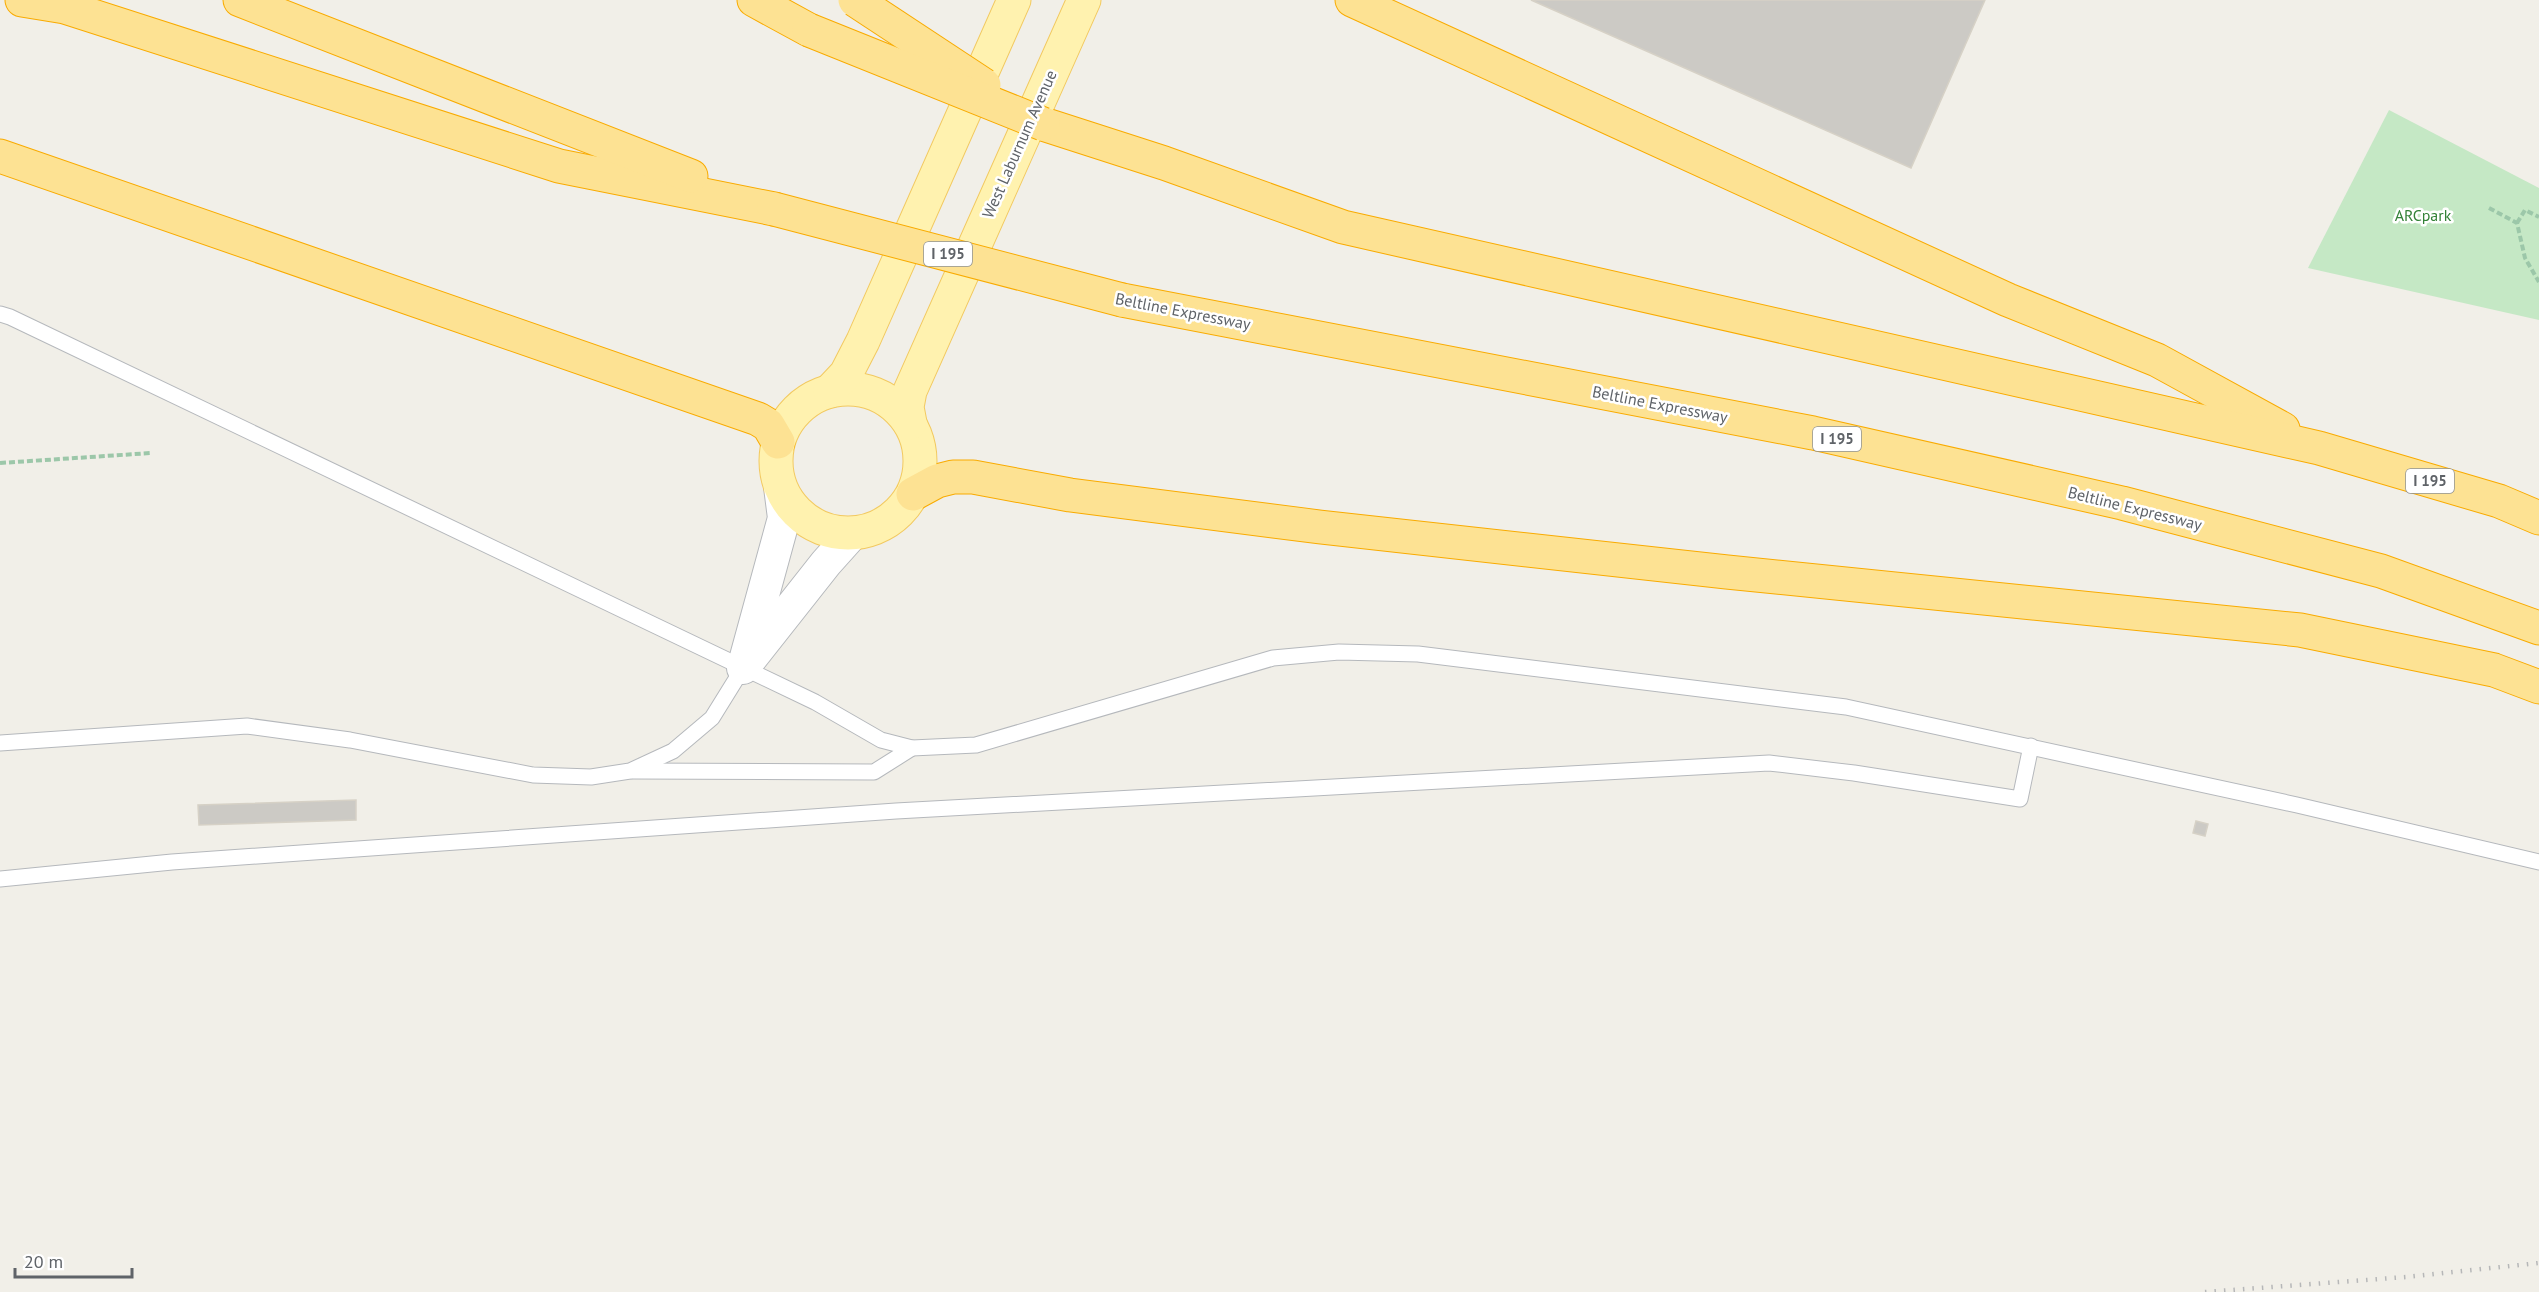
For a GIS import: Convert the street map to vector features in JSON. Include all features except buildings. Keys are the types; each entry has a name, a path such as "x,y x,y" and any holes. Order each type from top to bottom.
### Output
{"highway":[{"path":"22,0 65,7 559,166 774,209"},
{"path":"240,0 774,209"},
{"path":"753,0 809,30 1043,124"},
{"path":"855,0 1043,124"},
{"path":"1352,0 2008,300 2157,360 2319,448"},
{"name":"I 195","path":"1043,124 1164,163 1343,227 2319,448 2499,501 2539,518"},
{"path":"0,156 758,419 768,425 778,442"},
{"name":"Beltline Expressway","path":"774,209 1122,300 1813,433 2121,503 2381,571 2539,628"},
{"path":"913,494 937,481 953,477 973,477 1070,495 1320,527 1727,572 2300,630 2494,670 2539,687"}],"main road":[{"name":"West Laburnum Avenue","path":"830,391 846,374 863,341 1014,0"},
{"name":"West Laburnum Avenue","path":"910,423 895,405 876,393 853,388 830,391 807,402 789,419 778,442 776,465 780,487 792,507 808,522 830,531 852,534 884,524 898,514 913,494 921,471 920,446 910,423 907,407 910,391 1083,0"}],"street":[{"name":"West Laburnum Avenue","path":"743,668 784,518 780,487"},
{"path":"743,668 852,534"}],"lane":[{"path":"0,314 815,702 881,740 912,748 976,745 1273,658 1339,652 1418,654 1846,707 2031,746 2539,862"},
{"path":"630,771 673,751 712,718 743,668"},
{"path":"0,743 247,726 350,740 533,775 591,777 630,771 874,772 912,748"},
{"path":"0,879 172,862 896,811 1757,764 1854,773 2020,799 2031,746"}],"path":[{"path":"2489,208 2517,223"},
{"path":"2539,217 2525,210 2517,223 2525,258 2539,282"},
{"path":"0,463 151,453"}],"green space":[{"name":"ARCpark","path":"2389,110 2539,188 2539,320 2308,268"}],"railway":[{"path":"2205,1292 2406,1277 2539,1263"}]}
